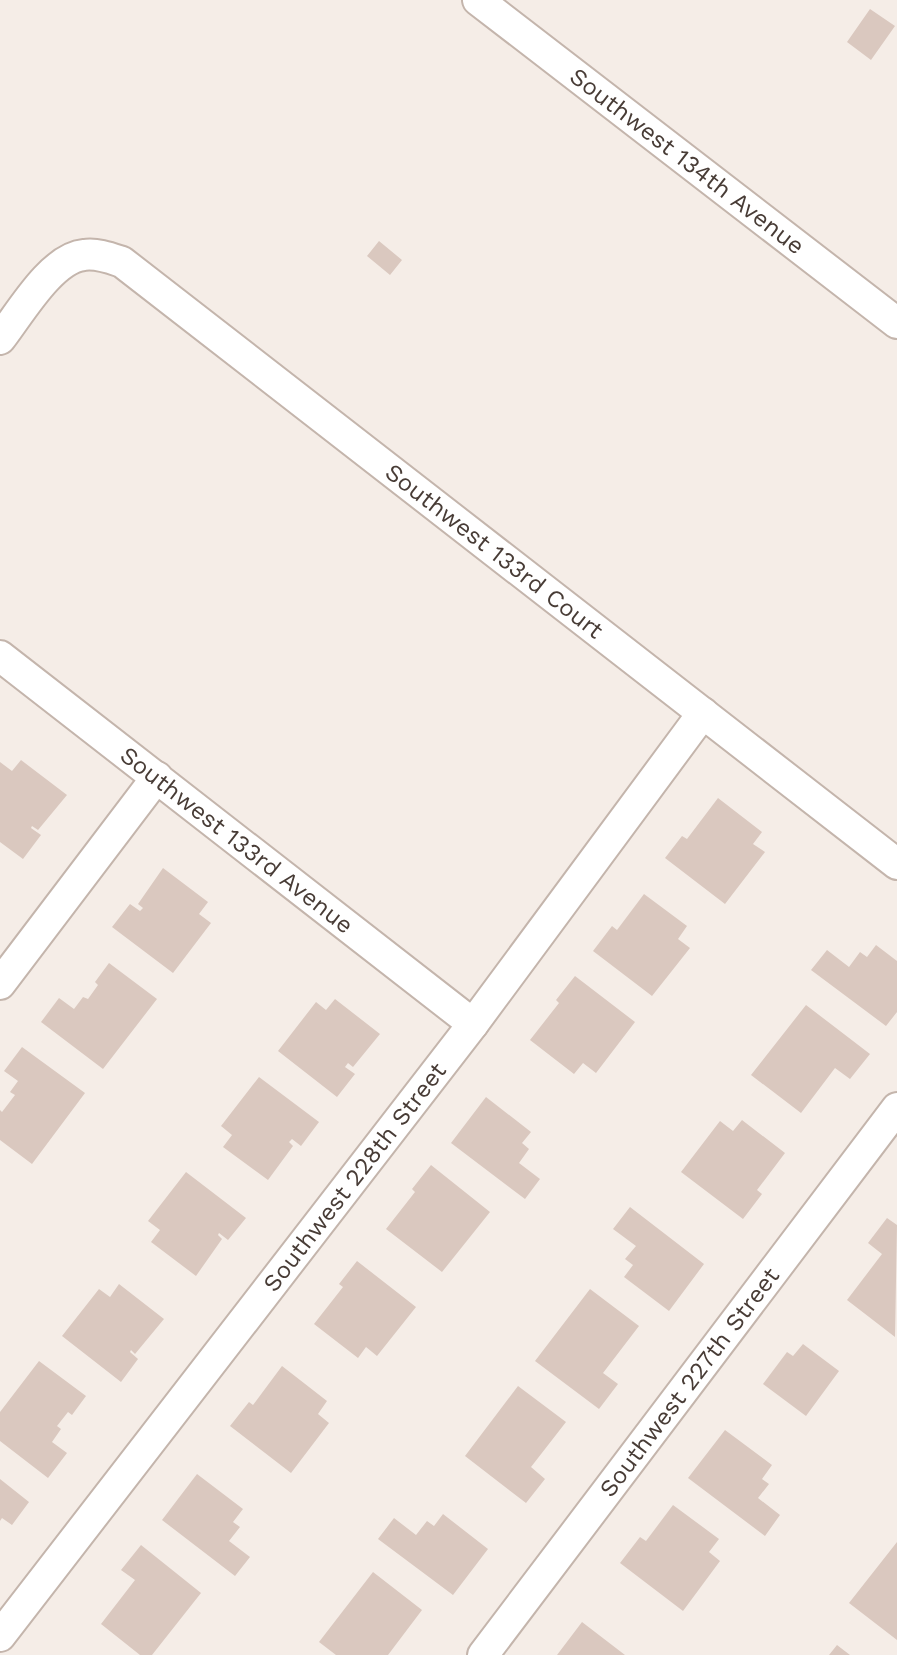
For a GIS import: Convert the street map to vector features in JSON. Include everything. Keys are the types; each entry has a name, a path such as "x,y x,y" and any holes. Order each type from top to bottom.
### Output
{"street":[{"name":"Southwest 134th Avenue","path":"478,0 897,323"},
{"name":"Southwest 133rd Court","path":"0,339 46,278 66,261 83,254 122,262 897,864"},
{"name":"Southwest 133rd Avenue","path":"0,656 473,1024"},
{"name":"Southwest 228th Street","path":"0,1636 473,1024 703,713"},
{"path":"0,984 157,777"},
{"name":"Southwest 227th Street","path":"483,1655 897,1108"}],"building":[{"path":"870,9 895,26 871,60 847,42"},
{"path":"379,241 402,260 390,275 367,256"},
{"path":"21,760 67,795 38,830 32,826 41,835 23,859 0,842 0,762 12,771"},
{"path":"718,798 762,832 753,844 765,852 725,904 665,858 682,836 687,839"},
{"path":"163,868 208,902 199,914 211,923 173,973 112,927 130,904 140,911 143,908 138,904"},
{"path":"644,894 687,926 678,939 690,948 652,996 593,951 612,926 617,930"},
{"path":"876,945 897,961 897,1012 886,1026 811,970 827,950 849,967 860,952 867,957"},
{"path":"109,963 157,999 103,1069 41,1022 59,998 74,1009 83,997 88,999 98,985 95,982"},
{"path":"575,976 635,1022 596,1073 583,1063 574,1074 530,1040 559,1003 556,1000"},
{"path":"335,999 380,1034 353,1067 348,1063 345,1067 355,1074 337,1097 278,1051 316,1002 326,1010"},
{"path":"806,1005 870,1054 850,1079 835,1068 801,1113 751,1075"},
{"path":"22,1047 85,1093 32,1164 0,1140 0,1110 2,1112 15,1095 10,1092 18,1081 4,1071"},
{"path":"259,1077 319,1122 301,1146 292,1139 289,1142 293,1146 268,1180 223,1147 232,1135 221,1126"},
{"path":"486,1097 531,1132 522,1143 529,1149 519,1163 540,1179 525,1199 451,1143"},
{"path":"742,1120 785,1153 757,1190 762,1194 743,1219 681,1172 720,1121 733,1131"},
{"path":"431,1165 490,1212 442,1272 386,1229 415,1192 412,1189"},
{"path":"186,1172 246,1218 228,1240 219,1233 222,1239 196,1276 151,1242 160,1230 148,1221"},
{"path":"630,1207 704,1264 669,1311 624,1277 633,1265 625,1259 636,1246 613,1229"},
{"path":"887,1218 897,1225 895,1337 847,1300 882,1254 868,1243"},
{"path":"357,1261 416,1307 377,1356 366,1347 358,1358 314,1324 343,1287 339,1284"},
{"path":"119,1284 164,1319 135,1354 131,1350 138,1359 121,1382 62,1336 99,1289 110,1297"},
{"path":"590,1289 639,1326 603,1373 618,1384 599,1409 535,1361"},
{"path":"803,1344 839,1371 806,1416 763,1384 787,1352 793,1356"},
{"path":"39,1361 86,1396 72,1415 68,1412 57,1426 61,1429 52,1442 67,1453 48,1478 0,1441 0,1412"},
{"path":"282,1366 327,1401 318,1414 329,1423 291,1473 230,1426 249,1402 253,1405"},
{"path":"518,1386 566,1422 531,1467 545,1479 526,1503 465,1456"},
{"path":"725,1430 772,1465 762,1479 769,1484 758,1498 780,1515 765,1536 688,1478"},
{"path":"197,1474 243,1509 233,1522 240,1527 229,1541 250,1557 235,1576 162,1520"},
{"path":"0,1479 29,1502 12,1525 2,1518 0,1521"},
{"path":"673,1505 719,1539 709,1552 720,1561 683,1611 620,1563 640,1537 646,1541"},
{"path":"443,1514 488,1549 453,1595 378,1539 394,1518 416,1535 427,1521 434,1526"},
{"path":"897,1542 897,1640 849,1603"},
{"path":"141,1545 201,1593 152,1655 140,1655 101,1624 135,1580 121,1570"},
{"path":"373,1572 422,1610 388,1655 336,1655 319,1642"},
{"path":"582,1622 625,1655 557,1655"},
{"path":"837,1645 850,1655 829,1655"}]}
